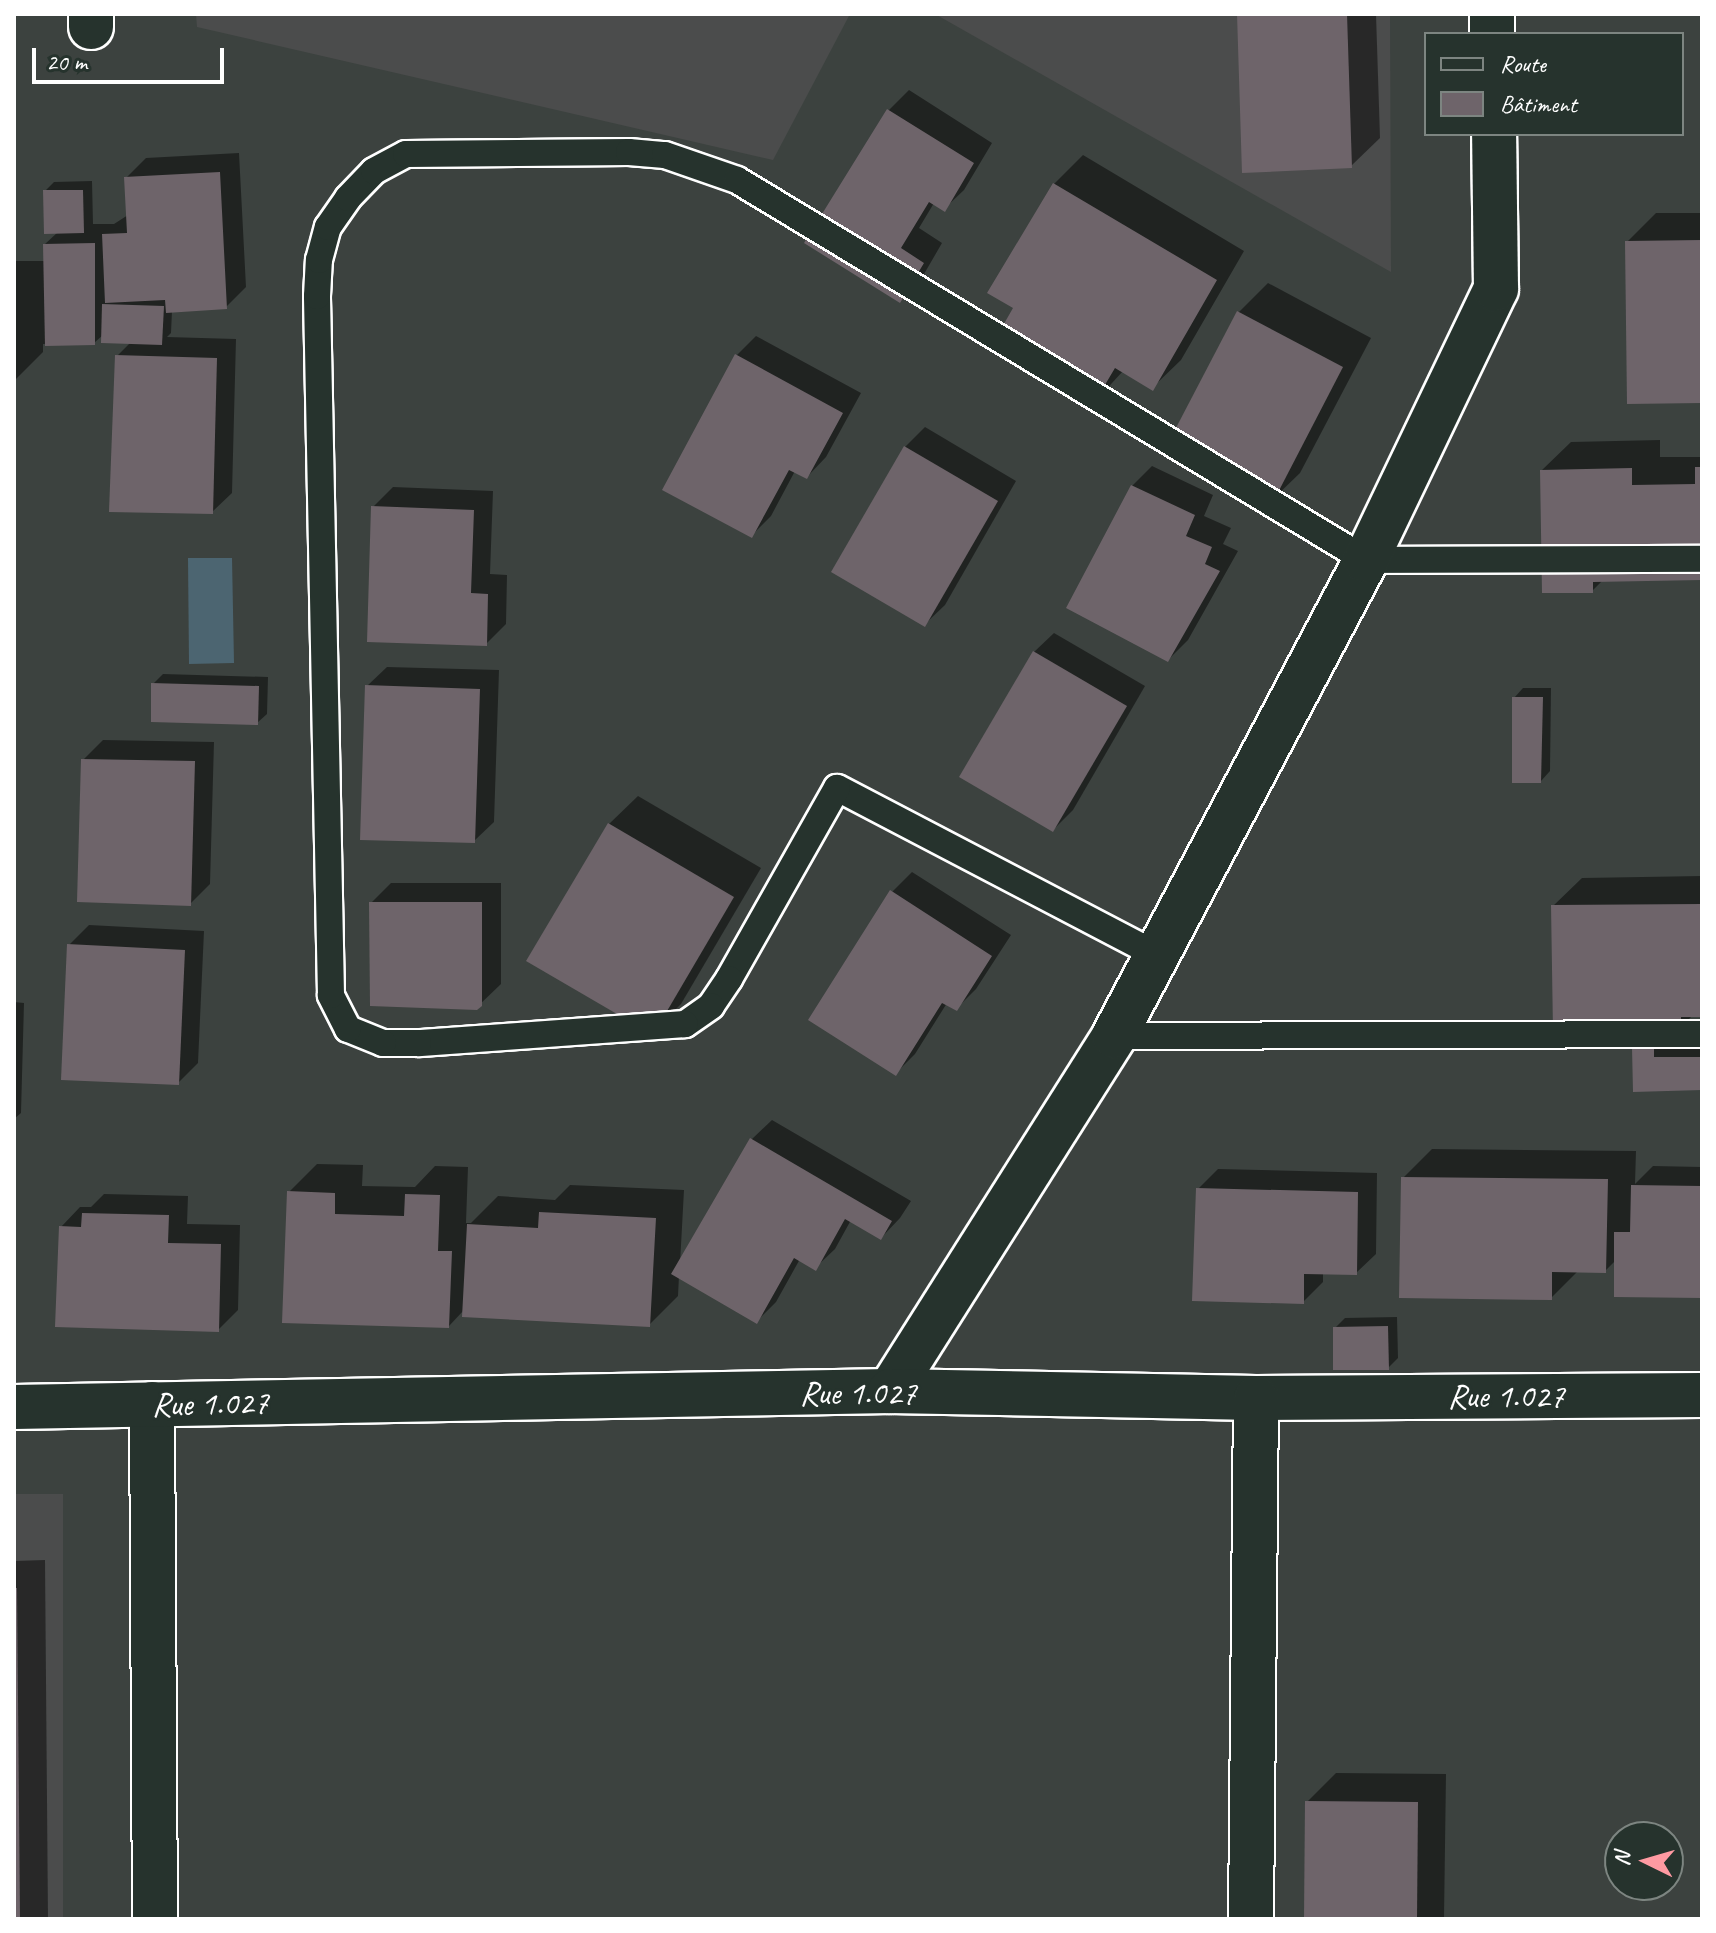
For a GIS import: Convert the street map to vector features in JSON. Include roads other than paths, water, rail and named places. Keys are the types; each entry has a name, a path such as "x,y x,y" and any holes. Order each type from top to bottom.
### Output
{"street":[{"path":"890,1391 1114,1036 1366,560 1496,289 1494,136"},
{"name":"Rue 1.027","path":"14,1407 890,1391 1256,1398 1702,1395"},
{"path":"1251,1919 1256,1398"},
{"path":"152,1404 155,1919"}],"lane":[{"path":"1157,955 837,788 729,979 711,1006 685,1024 418,1043 383,1043 348,1029 331,995 317,296 319,260 328,227 348,198 374,171 406,154 629,152 665,155 703,166 737,180 1366,560 1702,559"},
{"path":"1114,1036 1702,1034"}],"water":[{"path":"188,558 232,558 234,663 189,664"}]}
